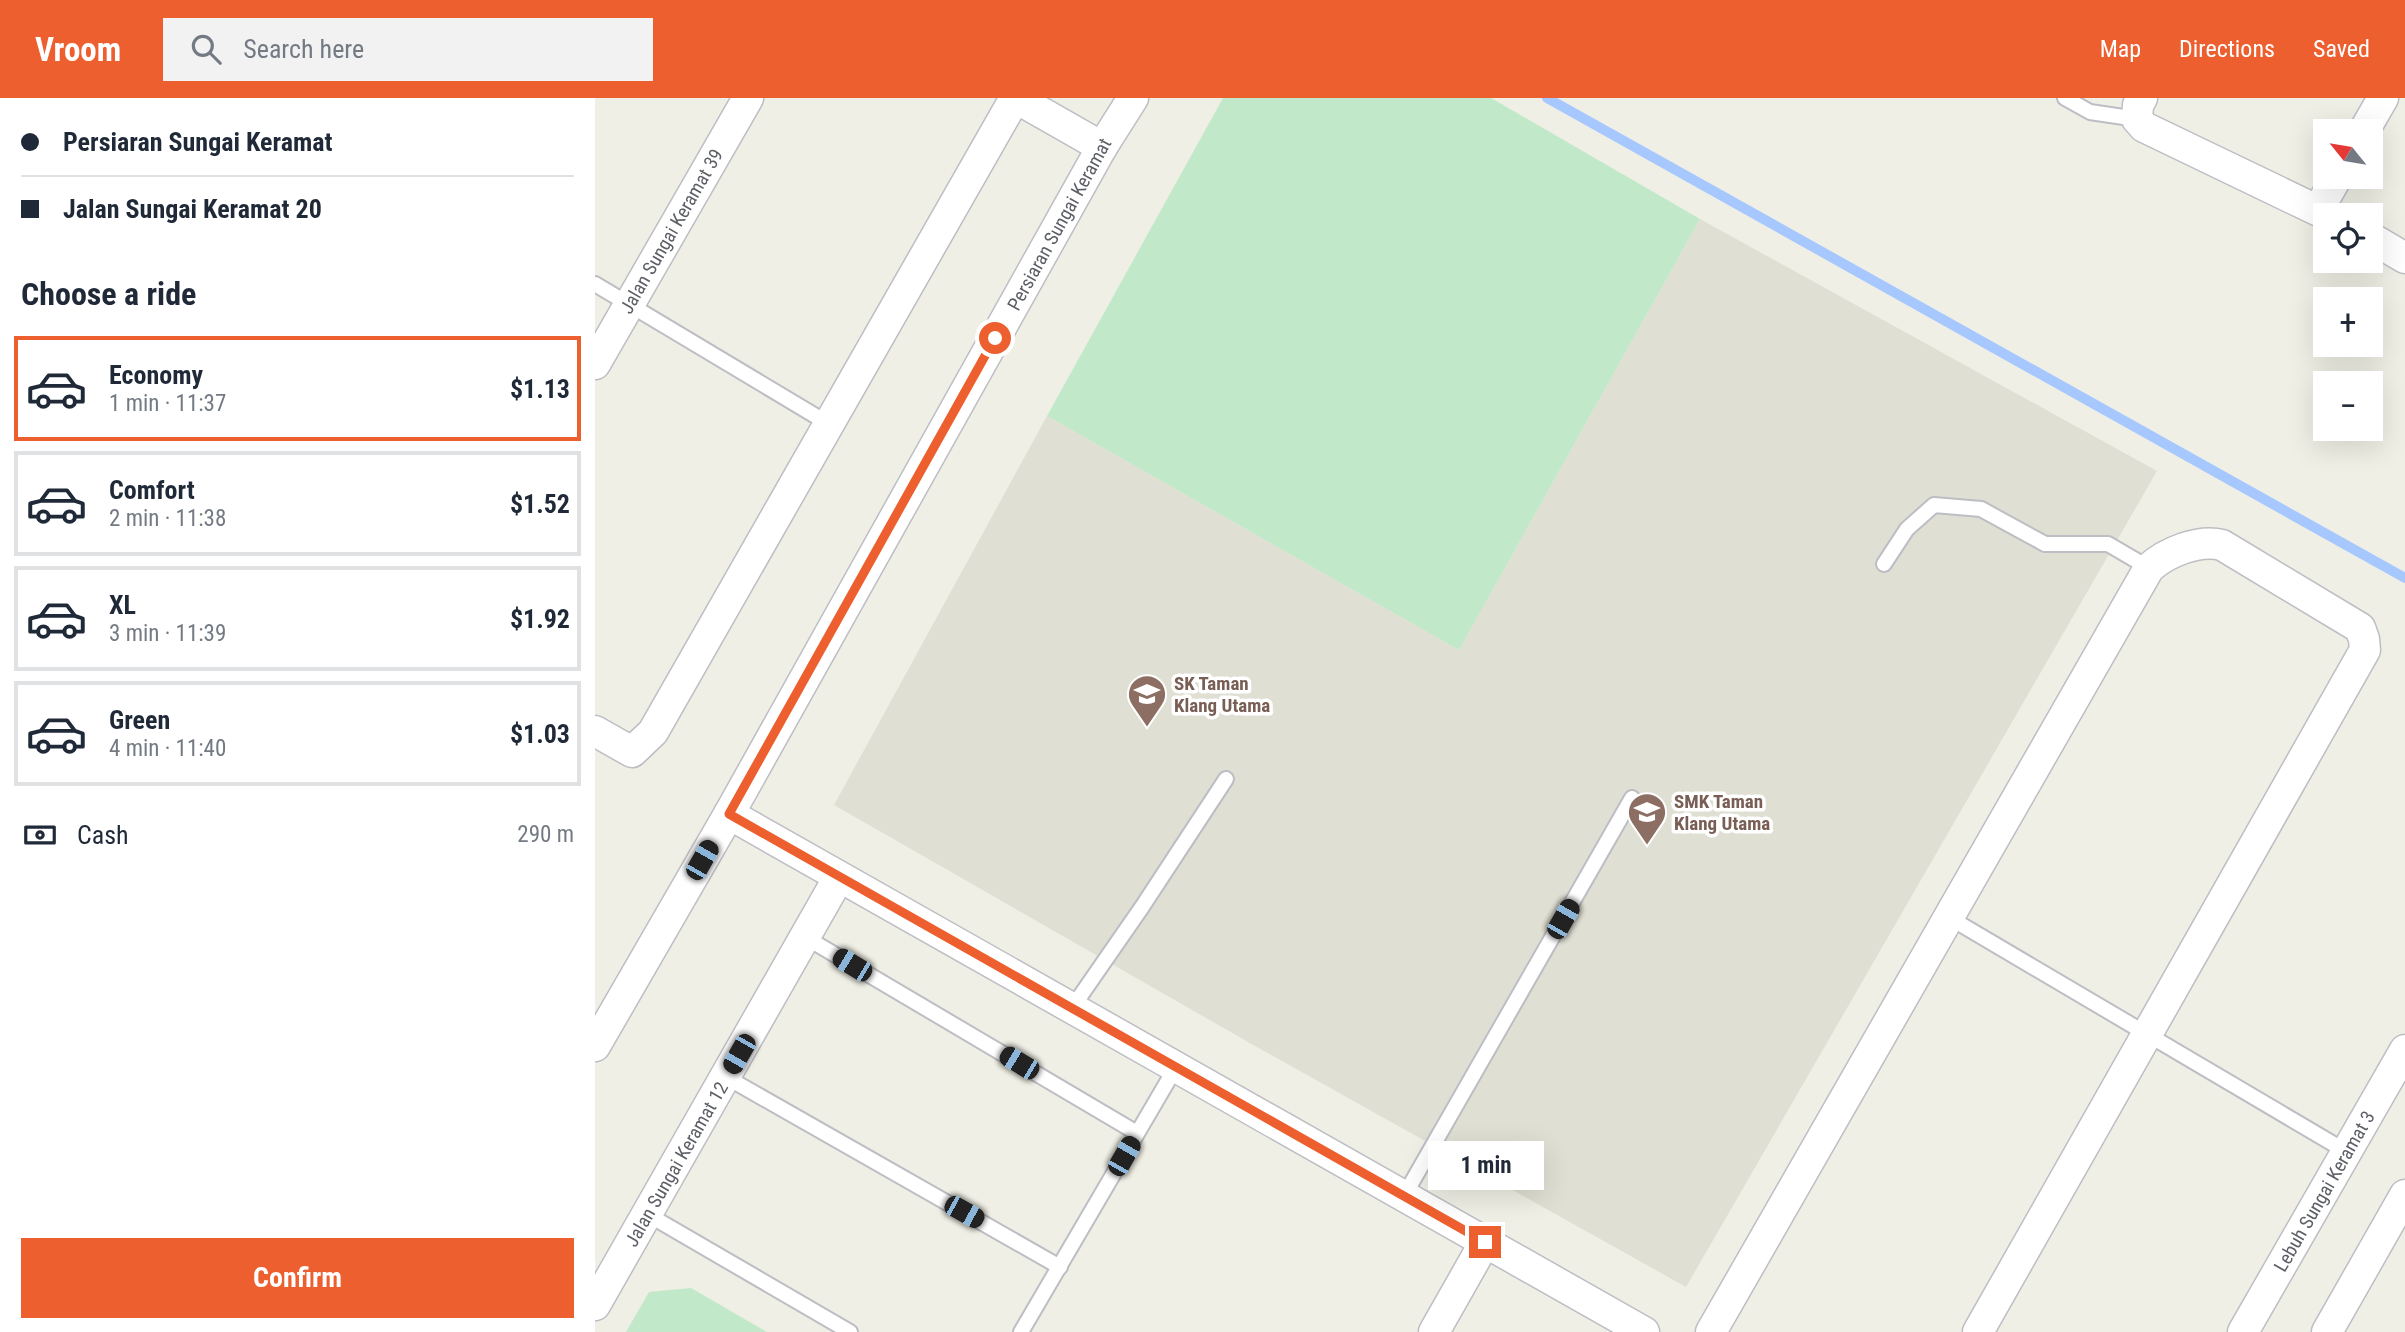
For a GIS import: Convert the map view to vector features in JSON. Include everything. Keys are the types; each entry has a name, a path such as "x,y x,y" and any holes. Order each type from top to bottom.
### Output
{"street":[{"name":"Jalan Sungai Keramat 39","path":"595,364 748,98"},
{"path":"595,731 632,752 653,732 1016,98 1102,147"},
{"name":"Persiaran Sungai Keramat","path":"595,1046 729,814 1102,147 1133,98"},
{"path":"2371,119 2383,98"},
{"path":"2140,108 2144,127 2313,209"},
{"path":"2383,246 2405,258"},
{"path":"1711,1332 2149,568 2158,559 2199,544 2211,542 2222,545 2360,628 2365,650 1978,1332"},
{"path":"729,814 1644,1332"},
{"name":"Jalan Sungai Keramat 12","path":"595,1305 839,877"},
{"name":"Lebuh Sungai Keramat 3","path":"2243,1332 2405,1049"},
{"path":"2327,1332 2405,1195"},
{"path":"1434,1332 1485,1242"}],"lane":[{"path":"2065,98 2091,112 2140,108"},
{"path":"595,284 829,424"},
{"path":"1884,564 1907,528 1934,505 1981,509 2045,544 2108,544 2149,568"},
{"path":"1072,1008 1142,908 1226,779"},
{"path":"1404,1196 1632,798"},
{"path":"1950,918 2347,1152"},
{"path":"805,937 1137,1133"},
{"path":"1021,1332 1176,1067"},
{"path":"726,1077 1060,1267"},
{"path":"647,1214 850,1332"}],"shaded area":[{"name":"SMK Taman Klang Utama","path":"1700,219 2157,471 1686,1287 1248,1042 834,805 1047,416 1459,650"}],"green space":[{"path":"1223,98 1491,98 1700,219 1459,650 1047,416"},
{"path":"691,1288 767,1332 626,1332 649,1292"}],"waterway":[{"path":"1547,98 2405,578"}],"place":[{"name":"SK Taman Klang Utama","path":"1147,728"},
{"name":"SMK Taman Klang Utama","path":"1647,846"}],"route":[{"path":"995,338 729,814 1485,1242"}]}
